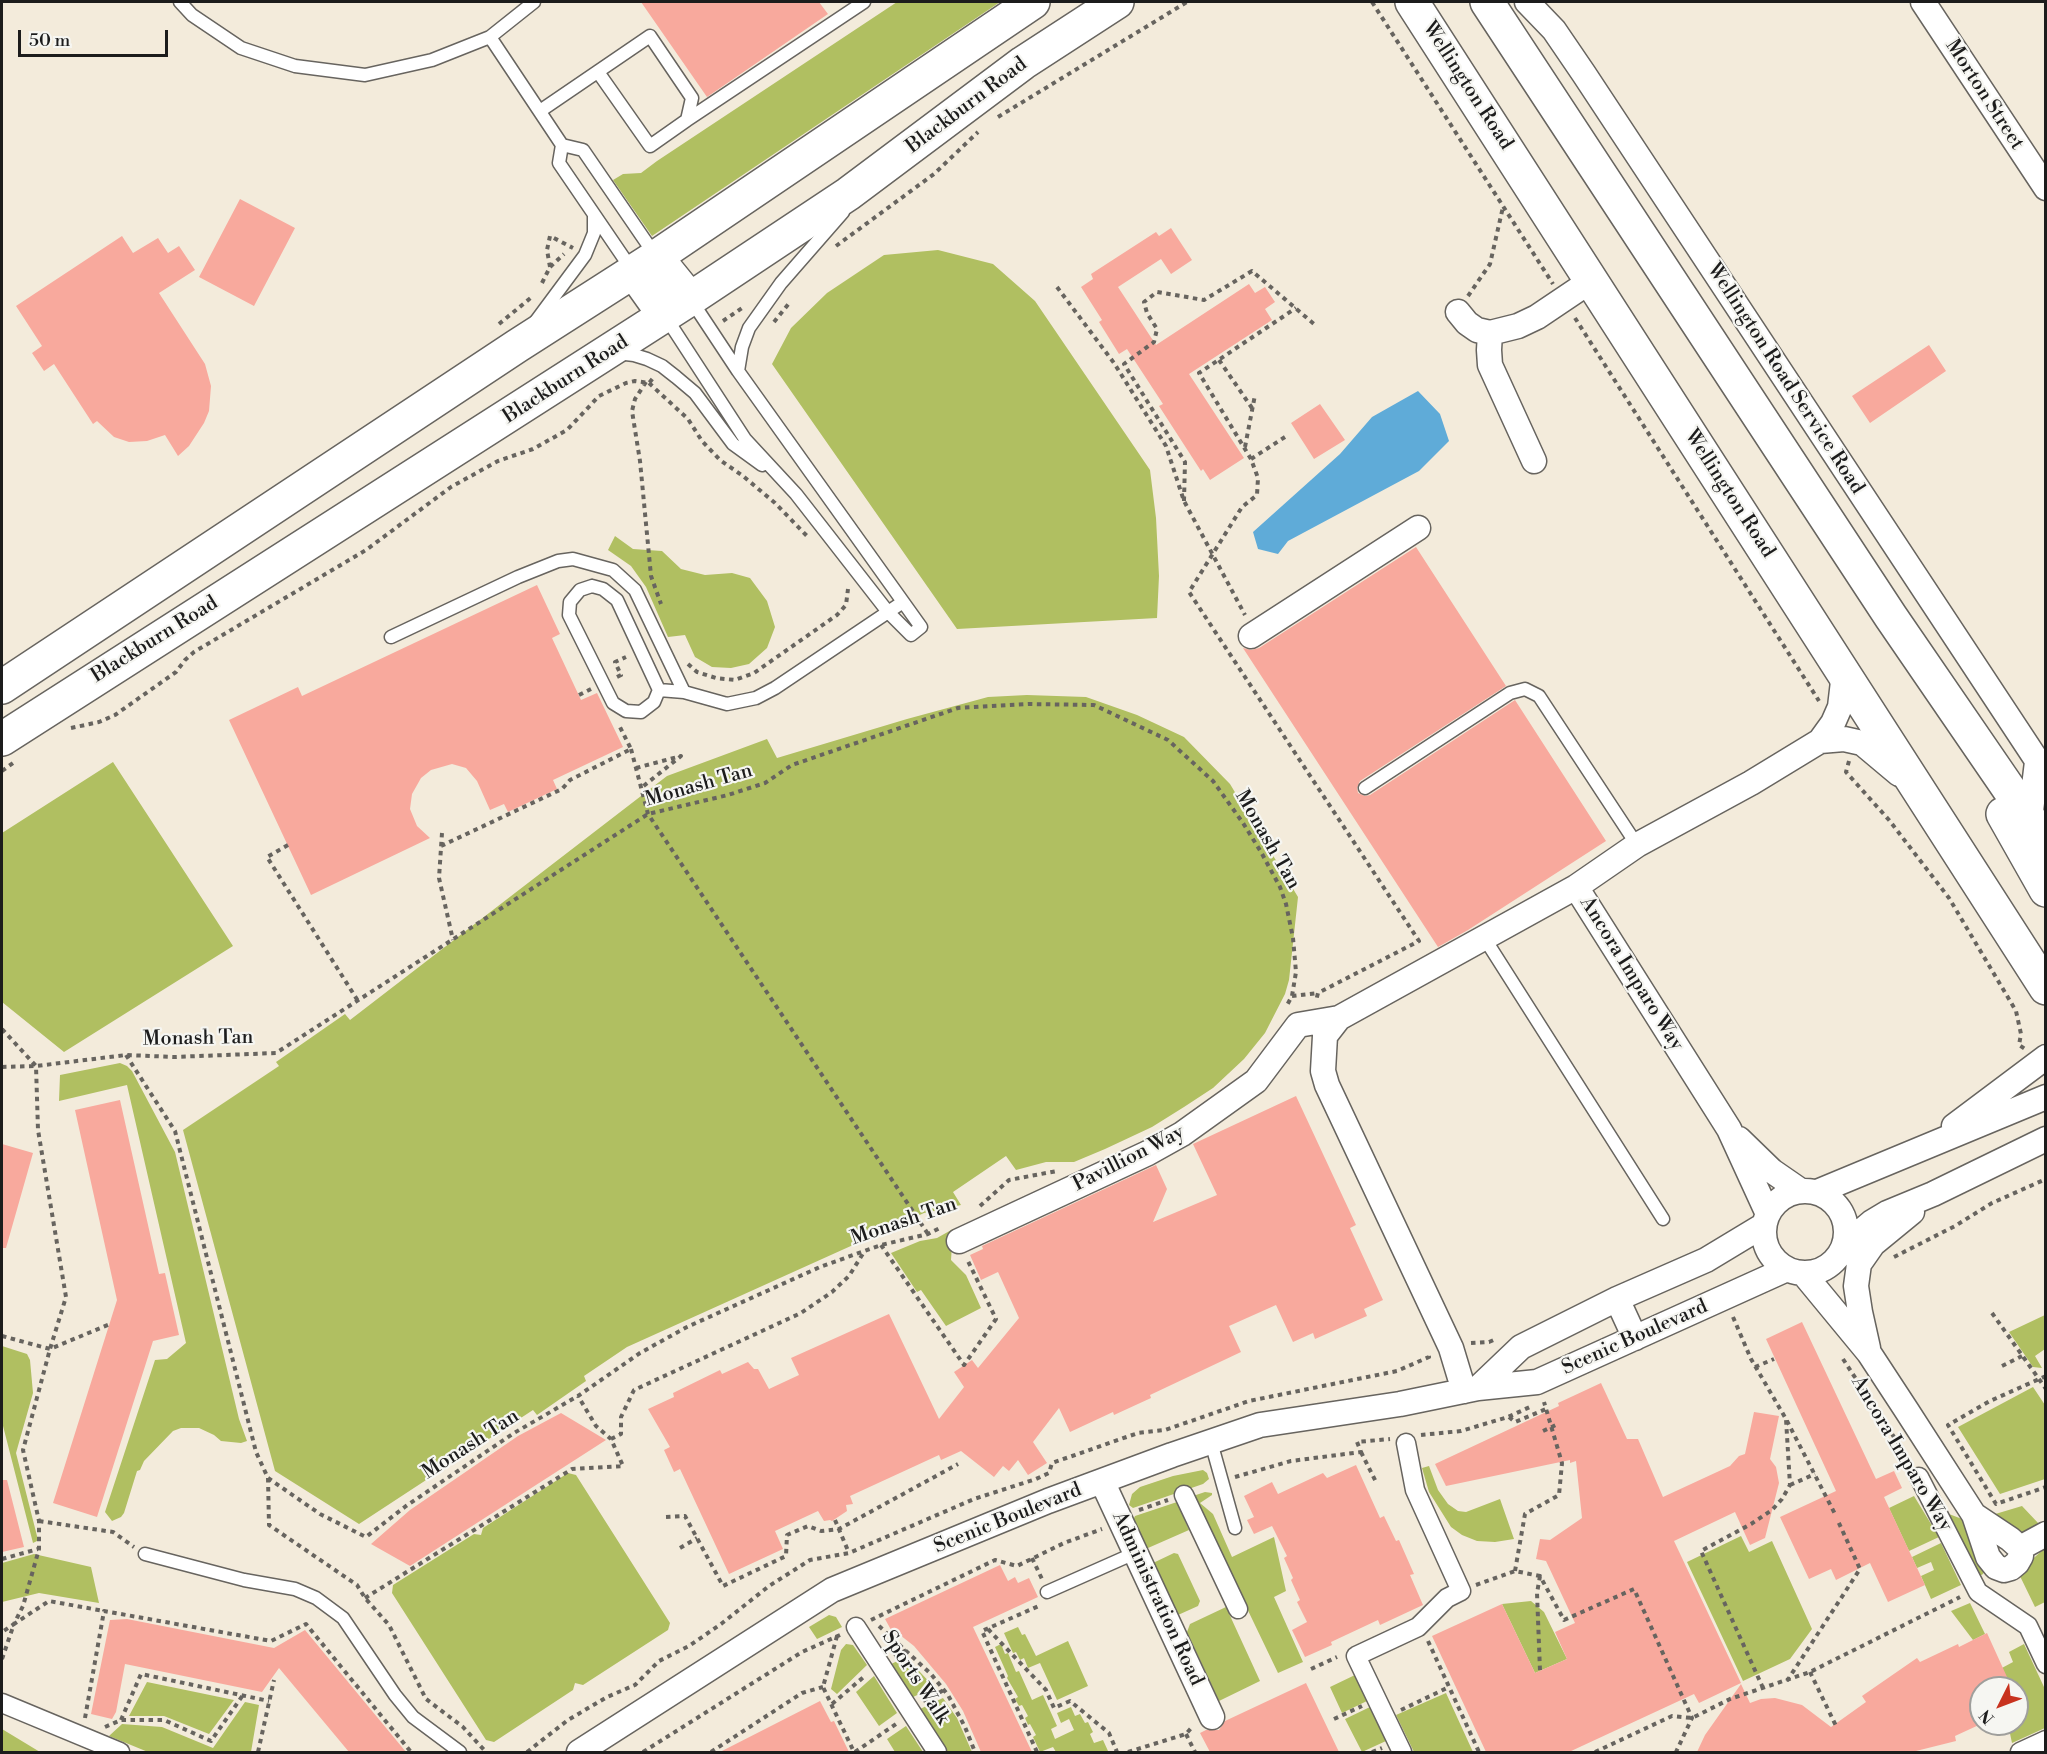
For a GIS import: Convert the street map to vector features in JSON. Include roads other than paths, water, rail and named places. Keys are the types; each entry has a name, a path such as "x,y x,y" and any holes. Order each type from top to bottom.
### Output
{"main road":[{"path":"2,687 644,264 1033,2"},
{"name":"Blackburn Road","path":"10,750 877,173 1023,63 1117,2"},
{"path":"1401,2 1452,62"},
{"name":"Wellington Road","path":"1412,2 2046,988"},
{"path":"1487,2 1891,617 2038,831"},
{"path":"1506,2 1556,107"},
{"path":"644,264 677,307"},
{"path":"1891,617 2046,890"}],"street":[{"name":"Wellington Road Service Road","path":"1527,2 1554,30 1584,74 2041,768 2038,831"},
{"name":"Morton Street","path":"1923,2 2046,188"},
{"path":"1458,312 1477,330 1490,333 1518,326 1592,280"},
{"path":"1490,333 1490,365 1534,461"},
{"path":"1251,636 1418,528"},
{"path":"1576,887 1637,844 1751,783 1832,734 1840,707 1844,673"},
{"path":"1832,734 1862,744 1916,788"},
{"name":"Ancora Imparo Way","path":"1339,1018 1576,887 1729,1129 1766,1219"},
{"path":"1339,1018 1325,1036 1323,1071 1327,1085 1471,1390"},
{"name":"Pavillion Way","path":"954,1233 1148,1153 1182,1134 1256,1081 1298,1025 1339,1018"},
{"path":"1920,1150 2045,1058"},
{"path":"2041,1144 1895,1209 1872,1222 1818,1271 1795,1271 1776,1261 1764,1238 1766,1219 1774,1204 1783,1196 1809,1191 1920,1150 2046,1097"},
{"name":"Ancora Imparo Way","path":"1729,1129 1772,1172 1809,1191"},
{"path":"1809,1191 1829,1197 1839,1207 1845,1219 1847,1232 1838,1254"},
{"path":"1869,1353 1856,1286 1860,1264 1873,1244 1933,1194"},
{"name":"Scenic Boulevard","path":"1471,1390 1521,1347 1617,1299 1706,1260 1766,1219"},
{"name":"Ancora Imparo Way","path":"1838,1254 1869,1353"},
{"name":"Ancora Imparo Way","path":"1795,1271 1869,1353 1974,1515 1988,1557 1996,1567 2004,1570 2011,1568 2017,1563 2020,1548 2046,1534"},
{"name":"Scenic Boulevard","path":"579,1752 832,1590 1048,1501 1260,1425 1400,1404 1471,1390 1537,1382 1795,1271"},
{"path":"1617,1299 1635,1338"},
{"path":"1401,1441 1415,1490 1461,1591 1447,1599 1420,1624 1356,1656 1402,1752"},
{"name":"Ancora Imparo Way","path":"1919,1477 1978,1592 2028,1626 2046,1664"},
{"name":"Administration Road","path":"1102,1481 1203,1721"},
{"path":"1184,1495 1238,1609"},
{"name":"Sports Walk","path":"864,1623 879,1663 937,1752"},
{"path":"2,1702 120,1752"},
{"path":"2020,1752 2046,1740"}],"lane":[{"path":"180,2 192,15 241,48 295,66 365,75 432,60 490,37 534,2"},
{"path":"598,72 650,146 864,2"},
{"path":"540,111 650,36 692,98 687,120"},
{"path":"490,37 562,145 559,163 593,213 644,264"},
{"path":"562,145 583,150 644,264"},
{"path":"738,371 744,338 758,316 781,284 877,173"},
{"path":"517,346 585,255 594,233 593,213"},
{"path":"677,307 710,329 921,627 911,635 888,612 817,519 736,426 677,307"},
{"path":"609,353 634,355 662,366 695,393 733,444 776,473"},
{"path":"391,637 518,577 558,561 573,559 613,570 635,590 684,692"},
{"path":"586,563 592,586"},
{"path":"592,586 603,589 617,600 659,690 654,702 641,712 626,711 613,703 569,615 570,602 580,590 592,586"},
{"path":"659,690 684,692 727,704 756,698 775,688 903,602"},
{"path":"1365,788 1510,693 1525,689 1539,696 1637,844"},
{"path":"1485,939 1663,1219"},
{"path":"1211,1442 1235,1528"},
{"path":"1047,1592 1134,1553"},
{"path":"145,1554 244,1580 296,1589 316,1598 343,1618 395,1695 413,1717 460,1752"}],"water":[{"path":"1418,391 1440,414 1449,441 1419,471 1288,541 1278,554 1258,549 1253,532 1340,454 1372,417"}]}
